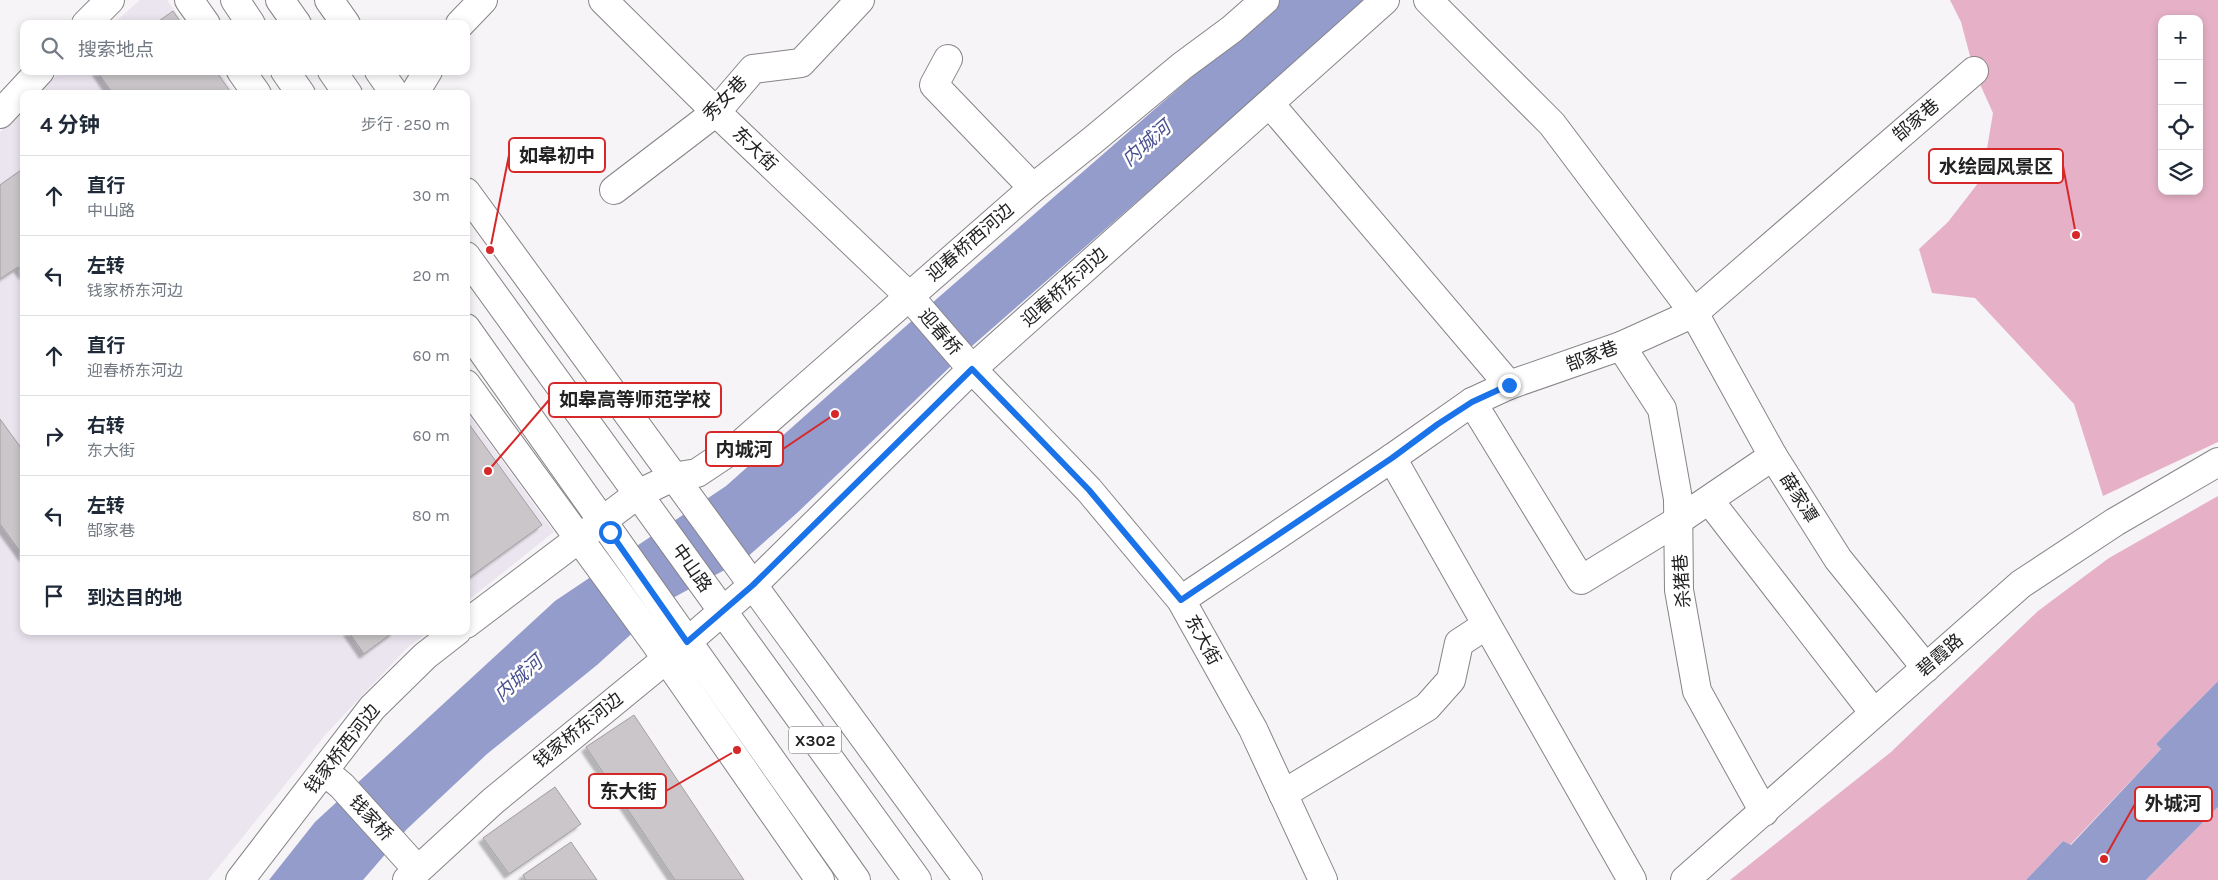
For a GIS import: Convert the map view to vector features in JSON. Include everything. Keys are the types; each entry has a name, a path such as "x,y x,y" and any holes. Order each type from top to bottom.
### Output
{"street":[{"path":"90,20 110,0"},
{"path":"189,0 203,20"},
{"path":"234,0 248,20"},
{"path":"280,0 294,20"},
{"path":"329,0 343,20"},
{"path":"464,20 483,0"},
{"name":"东大街","path":"603,0 716,112 908,296"},
{"name":"秀女巷","path":"614,190 716,112 753,69 801,63 860,0"},
{"name":"迎春桥西河边","path":"678,483 697,473 742,442 1033,188 1094,140 1182,66 1232,29 1265,0"},
{"name":"迎春桥东河边","path":"748,580 972,369 1385,0"},
{"name":"薛家潭","path":"1428,0 1552,124 1694,313 1773,456 1838,559 1926,668"},
{"path":"948,59 934,86 1033,188"},
{"name":"郜家巷","path":"1181,600 1472,402 1509,385 1621,346 1694,313 1974,71"},
{"path":"22,90 36,75"},
{"path":"244,75 254,90"},
{"path":"288,75 298,90"},
{"path":"335,75 345,90"},
{"path":"382,75 392,90"},
{"path":"416,90 426,75"},
{"path":"0,114 20,92"},
{"path":"1270,104 1509,385"},
{"path":"470,197 968,880"},
{"name":"中山路","path":"470,262 917,880"},
{"name":"迎春桥","path":"908,296 972,369"},
{"name":"X302","path":"470,334 856,880"},
{"name":"杀猪巷","path":"1621,346 1662,409 1678,499 1680,590 1698,691 1764,812"},
{"name":"东大街","path":"972,369 1089,490 1181,600 1253,729 1323,880"},
{"path":"470,389 583,544 820,880"},
{"path":"1472,402 1581,580 1679,520 1773,456"},
{"path":"1392,458 1632,880"},
{"name":"碧霞路","path":"1685,880 2021,584 2115,522 2218,462"},
{"path":"470,621 583,544 643,500 678,483"},
{"path":"1709,500 1874,713"},
{"name":"钱家桥东河边","path":"408,866 493,801 660,652 748,580"},
{"path":"1283,794 1427,707 1450,680 1459,643 1486,626"},
{"name":"钱家桥西河边","path":"240,880 333,779 372,708 425,656 452,635"},
{"name":"钱家桥","path":"333,779 408,866"}],"shaded area":[{"path":"140,0 167,0 181,20 118,20"},
{"path":"1950,0 2218,0 2218,442 2103,496 2074,404 1975,298 1932,293 1919,249 1948,222 1982,178 1993,113 1974,71 1961,22"},
{"path":"57,75 222,75 232,90 42,90"},
{"path":"20,112 20,635 424,635 407,648 326,734 208,880 0,880 0,132"},
{"path":"470,416 554,532 470,599"},
{"path":"2218,496 2218,681 2156,744 2161,749 2070,845 2063,841 2026,880 1730,880 1891,752 2038,611 2109,558"},
{"path":"2218,807 2218,880 2146,880"}],"water":[{"path":"1280,0 1367,0 972,346 797,513 745,559 669,600 597,665 487,754 407,829 363,880 269,880 315,822 555,601 726,486 924,310"},
{"path":"2218,681 2218,807 2146,880 2026,880 2063,841 2071,845 2161,749 2156,744"}],"building":[{"path":"173,11 179,20 161,20"},
{"path":"100,75 219,75 229,90 110,90"},
{"path":"20,171 20,270 18,267 0,279 0,185"},
{"path":"0,419 20,446 20,552 0,524"},
{"path":"470,426 542,525 470,577"},
{"path":"351,635 390,635 364,654"},
{"path":"634,715 744,880 675,880 586,747"},
{"path":"555,787 581,824 509,874 483,838"},
{"path":"571,842 597,880 526,880 523,875"}],"place":[{"name":"水绘园风景区","path":"2076,235"},
{"name":"如皋初中","path":"490,250"},
{"name":"内城河","path":"835,414"},
{"name":"如皋高等师范学校","path":"488,471"},
{"name":"东大街","path":"737,750"},
{"name":"外城河","path":"2104,859"}],"route":[{"path":"610,532 687,642 753,585 972,369 1089,490 1181,600 1392,458 1438,424 1472,402 1509,385"}]}
